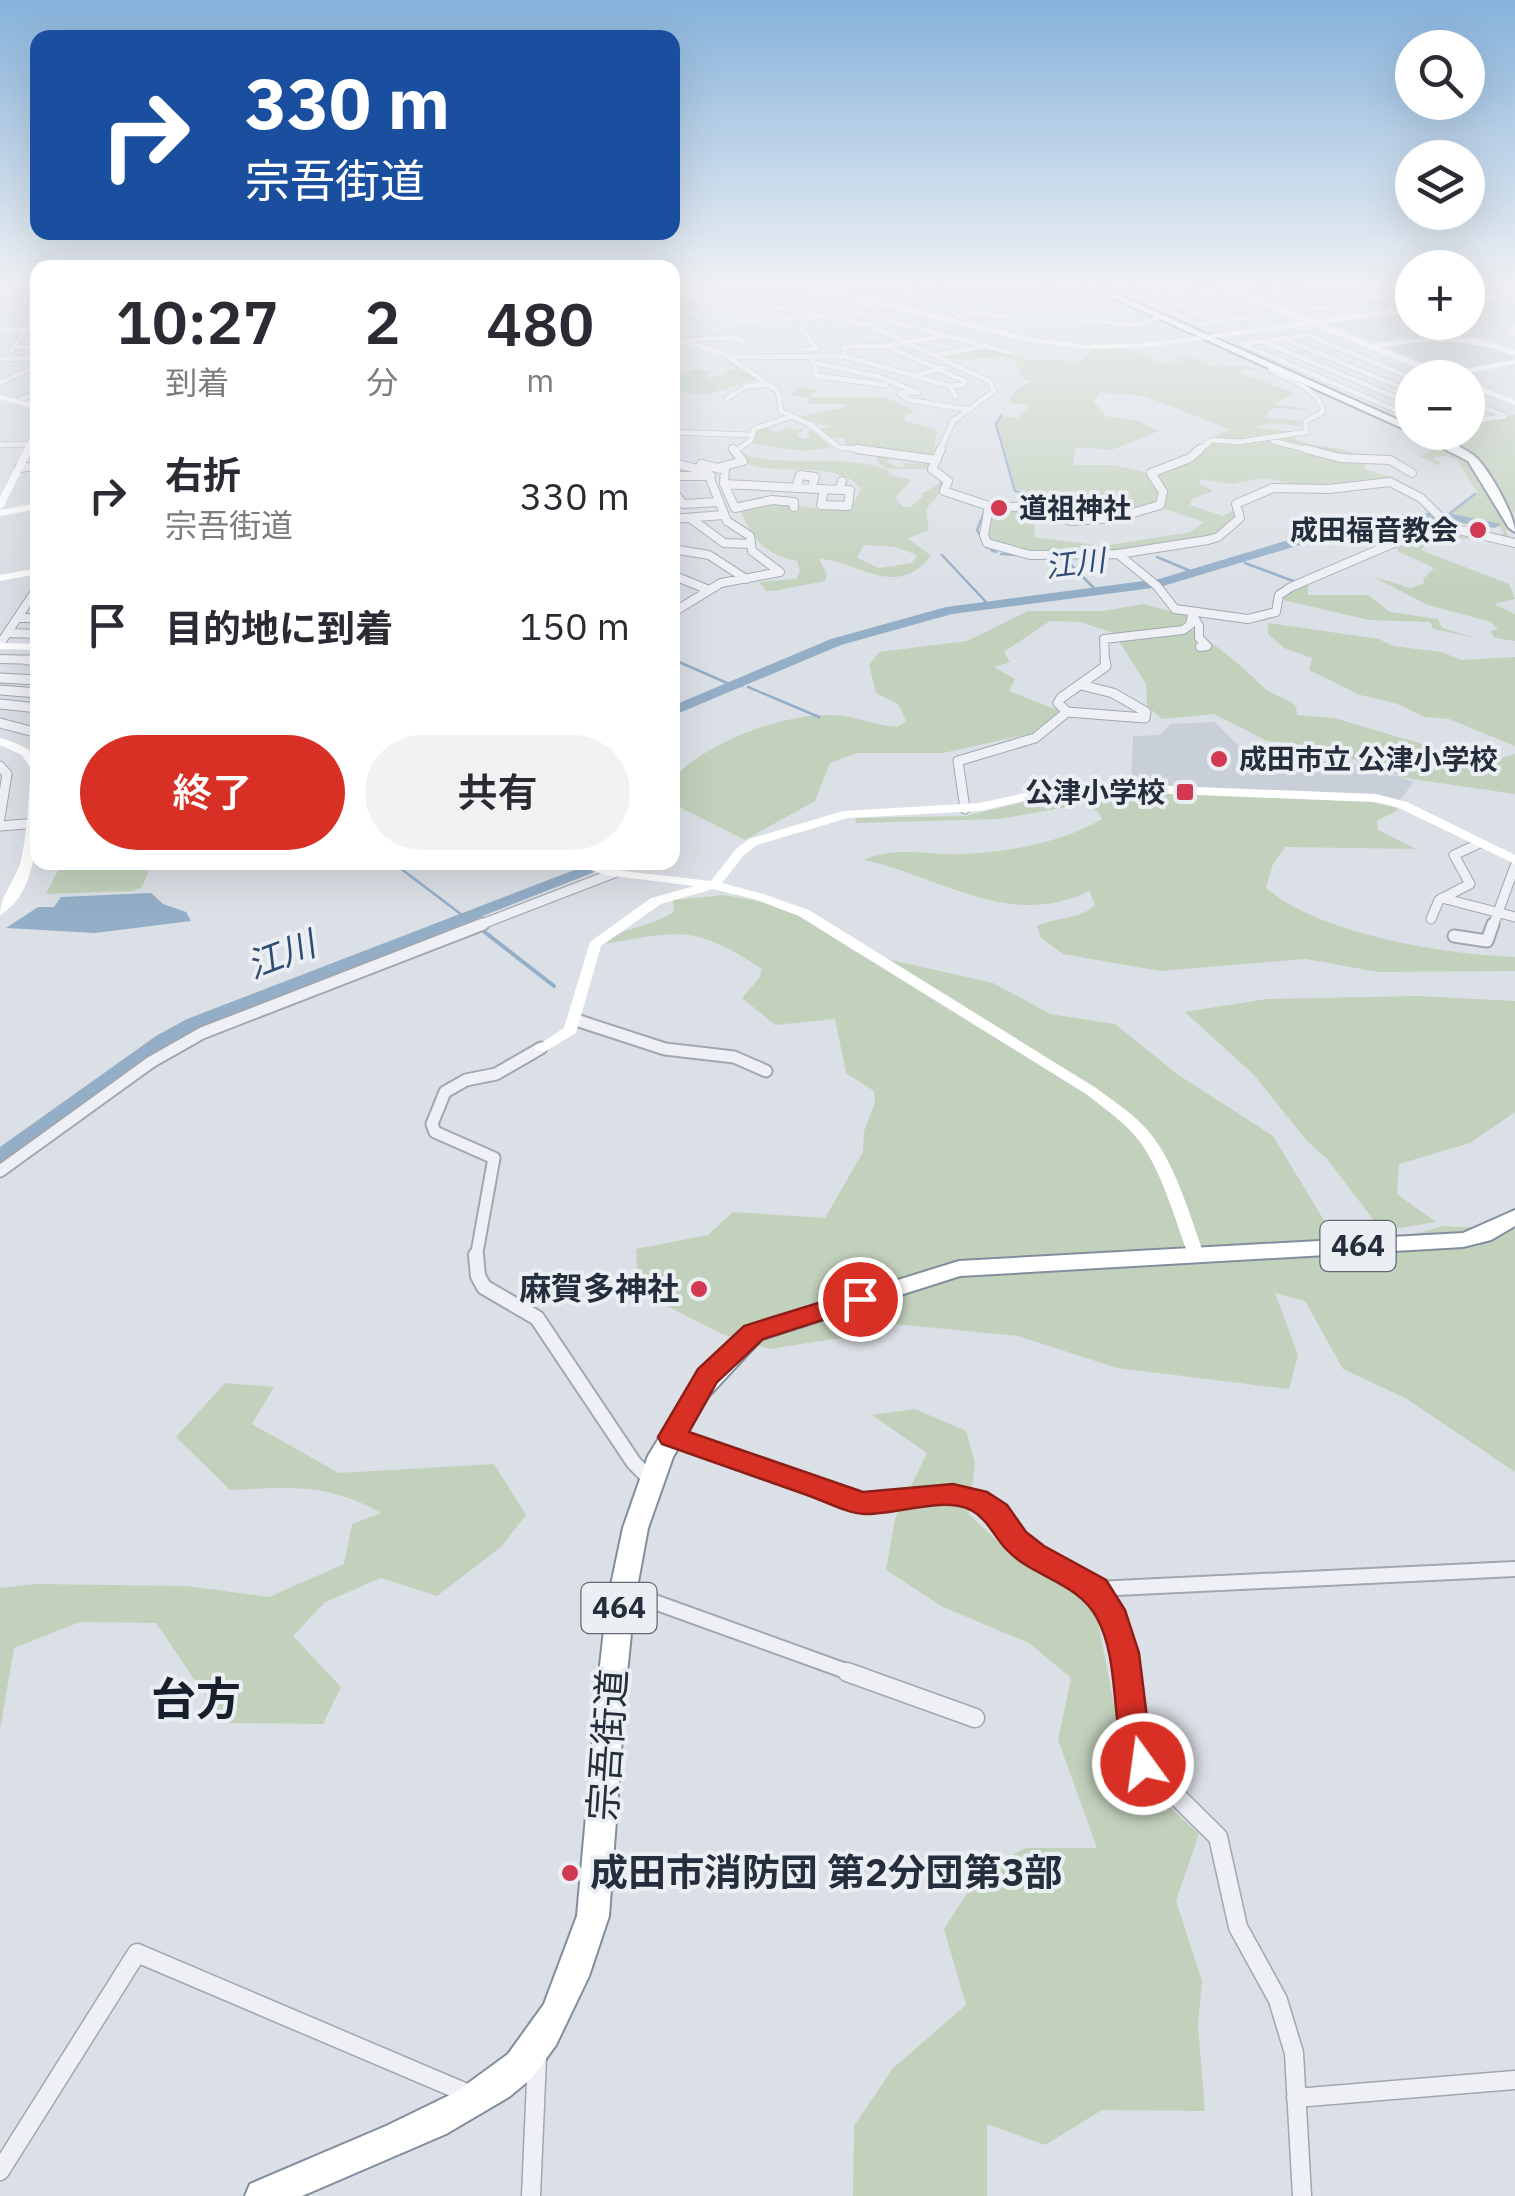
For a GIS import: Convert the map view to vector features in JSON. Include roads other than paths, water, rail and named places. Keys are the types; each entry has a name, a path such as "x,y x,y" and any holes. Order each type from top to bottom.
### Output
{"highway":[{"path":"1313,385 1395,422"},
{"path":"1454,450 1472,459 1515,528"},
{"name":"宗吾街道","path":"262,2196 477,2097 517,2068 538,2043 582,1954 593,1916 620,1590 632,1532 651,1480 708,1376 754,1333 959,1270 1463,1240 1484,1235 1515,1217"}],"street":[{"path":"726,399 744,387 756,385"},
{"path":"769,385 778,391 779,408 843,449 937,460"},
{"path":"903,385 918,392 899,393 902,397 970,410"},
{"path":"954,385 950,386 956,397"},
{"path":"994,385 990,397 953,421 932,469 949,483 944,491 989,506 1021,507 1071,521 1116,518 1162,503 1163,492 1151,472 1190,458 1212,440 1239,442 1306,432 1306,421 1325,410 1316,395 1298,385"},
{"path":"1338,385 1395,410"},
{"path":"1368,385 1395,397"},
{"path":"1485,391 1515,404"},
{"path":"20,400 30,396"},
{"path":"0,397 30,404"},
{"path":"1485,407 1505,416 1485,419"},
{"path":"680,476 709,473 744,460 732,450 751,440 757,428 790,416"},
{"path":"680,431 702,429 711,434 751,435"},
{"path":"989,506 984,535 996,548 1030,555 1118,554 1218,537 1240,518 1236,504 1263,490 1390,482 1412,473 1390,460 1340,458 1263,438"},
{"path":"0,445 30,439"},
{"path":"30,446 5,484 0,509 30,505"},
{"path":"21,463 30,460"},
{"path":"680,462 725,470 724,484 735,508 784,499 794,502 794,508"},
{"path":"21,463 30,465"},
{"path":"680,464 709,473"},
{"path":"680,608 709,590 780,572 753,553 750,536 723,515 709,473"},
{"path":"796,488 800,476 805,474 814,477 812,489"},
{"path":"1390,482 1421,498 1455,529"},
{"path":"724,484 812,489 840,486 850,490 848,506 822,505 824,489"},
{"path":"680,500 692,518 724,544 750,544"},
{"path":"683,504 719,502"},
{"path":"680,519 723,515"},
{"path":"1118,554 1154,584 1175,609 1192,614 1268,617 1276,612 1282,591 1394,542 1455,529 1515,542"},
{"path":"680,551 708,556 746,579"},
{"path":"0,578 30,572"},
{"path":"680,578 709,590"},
{"path":"30,597 0,645 30,647"},
{"path":"1192,614 1199,626 1199,638 1207,646 1200,648"},
{"path":"1080,685 1113,693 1146,712 1145,718 1067,712 1058,703 1061,698 1106,666 1104,640 1183,630 1190,626 1192,614"},
{"path":"18,618 30,618"},
{"path":"8,633 30,634"},
{"path":"0,659 30,660"},
{"path":"0,678 30,680"},
{"path":"0,690 30,693"},
{"path":"2,704 18,692"},
{"path":"2,704 30,707"},
{"path":"965,808 958,761 1035,738 1067,712"},
{"path":"0,723 30,729"},
{"path":"0,741 30,759"},
{"path":"0,766 6,774 0,818"},
{"path":"651,1480 634,1464 537,1318 526,1308 485,1289 479,1280 480,1221 494,1158 435,1132 432,1124 446,1092 466,1080 496,1074 571,1030 595,945 656,901 714,886 740,852 762,838 848,814 965,808 1073,786 1376,798 1403,805 1515,863 1487,940 1454,936"},
{"path":"0,826 30,823"},
{"path":"1430,919 1442,898 1470,884 1454,855 1478,844"},
{"path":"0,911 22,884 30,859"},
{"path":"601,870 714,886 804,913 1106,1102 1144,1136 1160,1161 1196,1254"},
{"path":"0,1171 151,1062 202,1033 609,872"},
{"path":"1442,898 1515,917"},
{"path":"576,1020 665,1049 734,1058 766,1072"},
{"path":"672,1437 862,1503 953,1495 977,1500 996,1513 1016,1540 1033,1554 1096,1589 1114,1619 1123,1653 1132,1726 1143,1764 1218,1837 1238,1927 1278,2000 1294,2053 1302,2196"},
{"path":"1096,1589 1515,1569"},
{"path":"620,1590 974,1718"},
{"path":"0,2172 137,1952 477,2097"},
{"path":"531,2196 538,2043"},
{"path":"1296,2098 1515,2080"}],"water":[{"path":"151,893 163,904 186,912 191,921 95,933 6,928 38,907 54,907 61,897"}],"waterway":[{"path":"1001,416 996,424 1015,491 1033,494 1026,505"},
{"path":"1449,514 1475,494"},
{"path":"985,510 977,530 987,548"},
{"name":"江川","path":"680,709 836,642 951,610 1160,583 1365,521 1443,516 1495,524"},
{"path":"991,550 996,552"},
{"path":"1001,554 1064,558 1095,589"},
{"path":"942,555 986,602"},
{"path":"1157,557 1193,572"},
{"path":"1245,563 1296,582"},
{"path":"680,662 727,683"},
{"name":"江川","path":"738,685 742,686"},
{"path":"748,687 819,717"},
{"path":"403,870 470,921"},
{"name":"江川","path":"0,1157 163,1040 194,1023 591,870"},
{"path":"482,930 554,986"}],"place":[{"name":"道祖神社","path":"999,508"},
{"name":"成田福音教会","path":"1478,530"},
{"name":"成田市立 公津小学校","path":"1219,759"},
{"name":"公津小学校","path":"1185,792"},
{"name":"麻賀多神社","path":"699,1289"},
{"name":"成田市消防団 第2分団第3部","path":"570,1873"}],"district":[{"name":"台方","path":"196,1699"}]}
